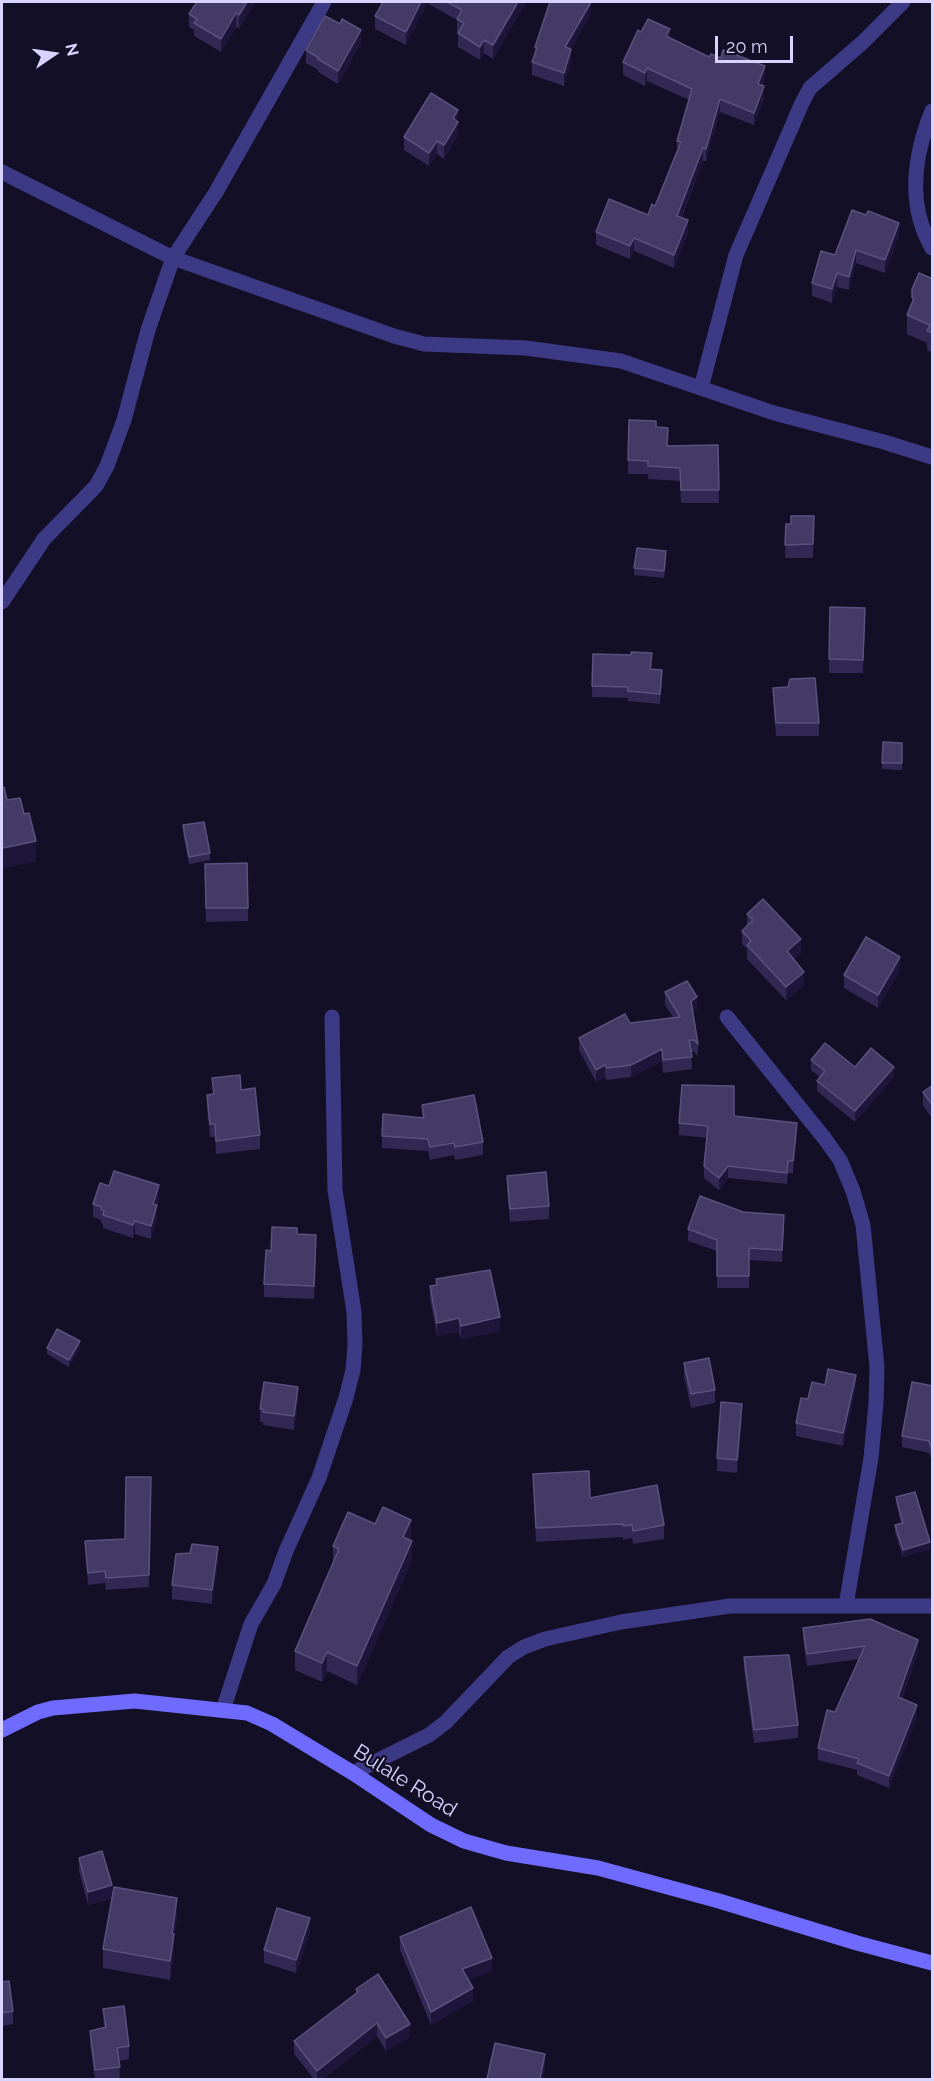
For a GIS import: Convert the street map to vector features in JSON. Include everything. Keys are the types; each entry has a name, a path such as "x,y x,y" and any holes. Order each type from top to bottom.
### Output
{"street":[{"path":"2,602 44,539 96,486 107,465 124,420 148,330 173,258 216,192 324,2"},
{"path":"702,388 736,255 802,103 810,88 862,43 903,2"},
{"path":"933,111 918,152 916,194 922,226 933,248"},
{"path":"2,172 173,258 394,336 424,344 526,348 621,361 774,413 933,457"},
{"path":"223,1710 251,1624 274,1584 318,1478 346,1398 353,1370 354,1312 335,1190 332,1017"},
{"path":"727,1017 840,1160 853,1191 863,1225 877,1367 876,1403 871,1458 846,1605"},
{"path":"353,1773 429,1735 446,1722 508,1658 524,1647 546,1639 621,1622 730,1606 933,1606"},
{"name":"Bulale Road","path":"2,1730 38,1712 53,1708 135,1701 247,1713 272,1724 353,1773 431,1825 464,1841 506,1853 598,1868 933,1963"}],"building":[{"path":"197,2 247,2 239,15 236,13 221,39 194,23 197,19 189,14"},
{"path":"383,2 421,2 406,32 375,16"},
{"path":"447,2 518,2 493,45 484,40 480,47 458,33 464,23 457,19 462,10"},
{"path":"550,2 591,2 565,47 571,49 564,73 532,62"},
{"path":"325,16 340,24 342,19 361,30 338,71 306,50"},
{"path":"648,19 670,29 666,36 709,57 711,54 721,58 723,50 765,66 758,84 764,86 754,113 720,99 706,149 703,148 677,216 688,220 674,255 634,238 630,246 596,232 609,199 648,215 652,204 655,206 681,142 677,141 692,89 647,68 645,73 623,62 638,30 641,32"},
{"path":"431,93 458,110 453,118 458,122 444,145 437,141 429,153 404,137"},
{"path":"852,210 866,215 868,211 899,223 885,260 856,250 849,277 837,273 832,289 812,283 821,251 835,255"},
{"path":"919,273 933,279 933,333 927,331 930,325 907,315 914,298 912,289"},
{"path":"629,420 656,421 656,427 668,428 667,446 718,445 719,490 681,490 680,468 648,466 648,461 628,460"},
{"path":"791,516 814,516 813,544 785,545 786,524 791,524"},
{"path":"637,548 666,551 664,571 634,568"},
{"path":"830,607 865,608 863,660 829,659"},
{"path":"631,652 652,653 650,669 662,670 660,694 628,691 628,687 592,686 593,654 631,655"},
{"path":"815,678 819,723 776,723 773,688 788,687 790,679"},
{"path":"883,742 902,743 902,763 882,763"},
{"path":"2,787 4,787 7,800 20,798 24,814 29,813 36,841 3,848"},
{"path":"204,822 210,853 189,857 183,825"},
{"path":"247,863 248,908 206,908 205,864"},
{"path":"763,899 801,939 787,951 804,972 786,987 747,945 751,941 742,931 753,920 747,914"},
{"path":"866,937 900,957 878,995 844,975"},
{"path":"687,981 697,997 691,1001 698,1044 694,1040 689,1040 692,1057 663,1060 662,1049 631,1065 607,1068 605,1065 596,1070 579,1038 625,1014 630,1023 680,1017 665,992"},
{"path":"825,1043 855,1067 871,1048 894,1067 855,1111 817,1081 825,1071 811,1060"},
{"path":"240,1075 241,1090 255,1088 260,1135 216,1141 215,1124 210,1124 207,1095 214,1094 212,1078"},
{"path":"682,1085 734,1086 734,1116 797,1123 793,1161 788,1161 787,1173 728,1166 719,1178 704,1166 708,1126 679,1123"},
{"path":"933,1085 933,1106 923,1092"},
{"path":"474,1095 483,1142 455,1147 454,1143 430,1147 428,1139 382,1136 383,1114 424,1118 422,1105"},
{"path":"114,1171 159,1185 153,1204 157,1205 151,1226 135,1221 133,1225 103,1215 102,1207 93,1204 100,1183 109,1186"},
{"path":"546,1172 549,1206 510,1209 507,1176"},
{"path":"700,1196 743,1212 784,1215 782,1250 749,1248 749,1276 717,1276 717,1240 688,1229"},
{"path":"272,1227 297,1228 297,1234 316,1235 314,1286 264,1284 266,1250 271,1251"},
{"path":"490,1270 500,1317 461,1326 459,1318 437,1323 430,1286 437,1285 436,1279"},
{"path":"57,1329 80,1341 69,1360 47,1348"},
{"path":"709,1358 715,1390 691,1394 684,1363"},
{"path":"828,1369 856,1375 843,1433 796,1423 801,1398 808,1399 812,1382 825,1385"},
{"path":"264,1382 298,1387 294,1416 263,1412 263,1409 260,1409"},
{"path":"912,1382 933,1386 933,1453 929,1441 902,1436"},
{"path":"721,1402 742,1404 737,1460 717,1458"},
{"path":"589,1471 590,1498 657,1485 664,1525 633,1531 632,1525 623,1526 623,1524 536,1528 533,1474"},
{"path":"126,1477 151,1477 149,1575 106,1578 105,1571 88,1573 85,1541 125,1539"},
{"path":"915,1492 930,1542 903,1550 895,1525 903,1523 896,1497"},
{"path":"383,1507 411,1520 403,1537 412,1541 357,1666 327,1652 322,1663 295,1651 339,1549 333,1546 348,1512 375,1524"},
{"path":"192,1544 218,1547 212,1590 172,1585 176,1554 190,1553"},
{"path":"870,1619 918,1640 898,1697 917,1705 889,1776 857,1763 859,1759 818,1748 827,1710 835,1712 865,1646 807,1654 803,1628"},
{"path":"789,1655 798,1725 754,1730 744,1657"},
{"path":"102,1851 112,1885 88,1892 79,1858"},
{"path":"114,1887 177,1898 170,1961 103,1949"},
{"path":"471,1907 492,1958 462,1969 473,1988 431,2012 400,1937"},
{"path":"277,1908 310,1918 296,1960 264,1950"},
{"path":"378,1974 410,2024 386,2038 377,2023 317,2071 294,2041 358,1992 356,1989"},
{"path":"9,1981 13,2011 2,2013 2,1982"},
{"path":"124,2006 129,2046 117,2048 120,2067 95,2070 90,2031 106,2027 103,2009"},
{"path":"495,2043 545,2054 540,2079 487,2079"}]}
